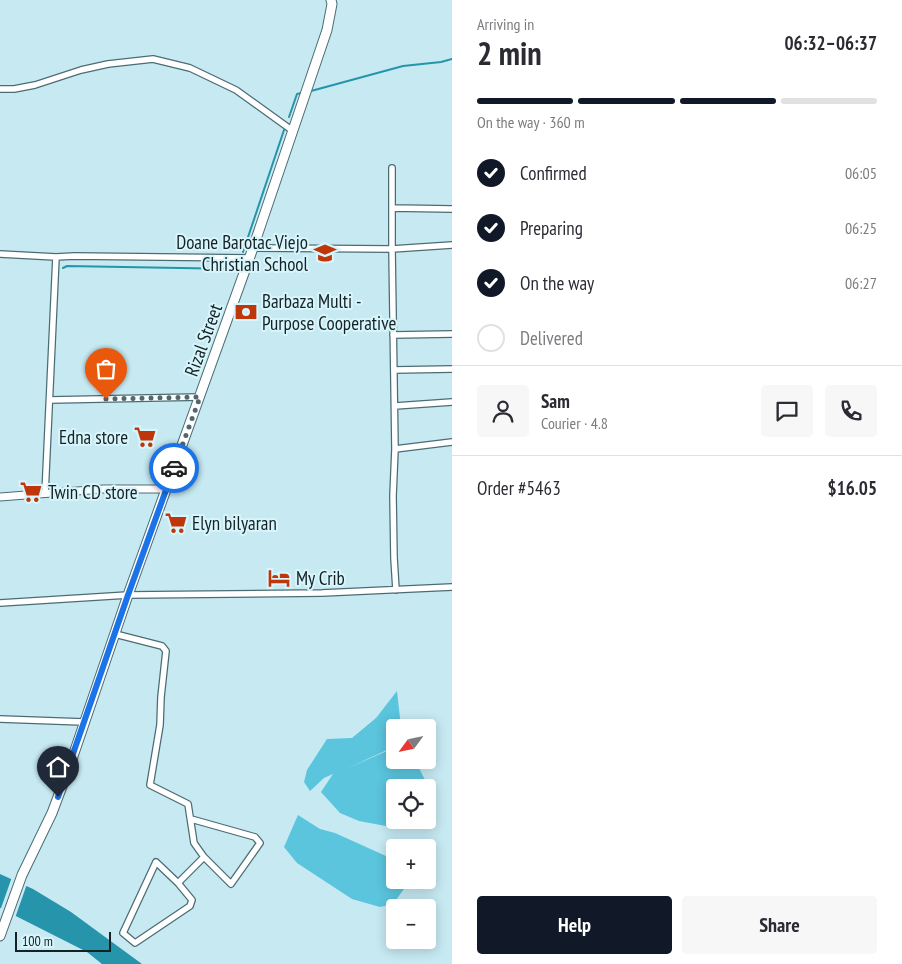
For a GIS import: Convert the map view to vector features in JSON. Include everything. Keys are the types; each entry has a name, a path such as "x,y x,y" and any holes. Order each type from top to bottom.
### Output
{"main road":[{"name":"Rizal Street","path":"0,936 22,875 52,813 128,595 250,258 327,30 332,1"}],"street":[{"path":"0,89 14,89 34,85 81,70 108,64 153,59 190,68 236,90 293,132"},
{"path":"392,168 395,406 393,496 396,590"},
{"path":"392,208 452,209"},
{"path":"253,248 392,249 452,245"},
{"path":"0,254 56,257 250,258"},
{"path":"45,494 56,257"},
{"path":"394,335 452,334"},
{"path":"394,370 452,369"},
{"path":"50,400 200,397"},
{"path":"395,406 452,402"},
{"path":"395,449 452,442"},
{"path":"0,497 103,489 166,489"},
{"path":"0,603 128,595 322,593 452,587"},
{"path":"115,634 162,646 166,651 160,725 150,785 188,804 194,843 204,857 231,884 260,843 255,838 191,819"},
{"path":"0,719 84,722"},
{"path":"178,883 204,857"},
{"path":"156,862 178,883 192,900 190,906 135,944 123,933 156,862"}],"shaded area":[{"path":"397,691 400,719 386,719 386,750 346,769 386,751 386,769 420,769 424,779 386,779 386,826 359,821 340,813 321,792 333,774 324,778 310,791 304,782 307,770 327,739 352,738 376,718"},
{"path":"298,815 320,829 335,833 386,856 386,889 404,889 397,899 386,899 386,906 380,907 352,899 297,863 284,847"},
{"path":"0,874 33,889 71,912 142,964 102,964 87,952 0,908"}],"pier":[{"path":"12,877 27,884 15,918 0,911"}],"waterway":[{"path":"311,91 403,66 452,59"},
{"path":"289,117 297,94 301,93"},
{"path":"243,252 284,130"},
{"path":"63,268 67,266 237,269 239,263"}],"way so far":[{"path":"106,399 200,397 174,468"}],"place":[{"name":"Doane Barotac Viejo Christian School","path":"325,253"},
{"name":"Barbaza Multi - Purpose Cooperative","path":"246,312"},
{"name":"Edna store","path":"145,437"},
{"name":"Twin CD store","path":"31,492"},
{"name":"Elyn bilyaran","path":"176,523"},
{"name":"My Crib","path":"279,578"}],"route":[{"path":"58,797 174,468"}]}
